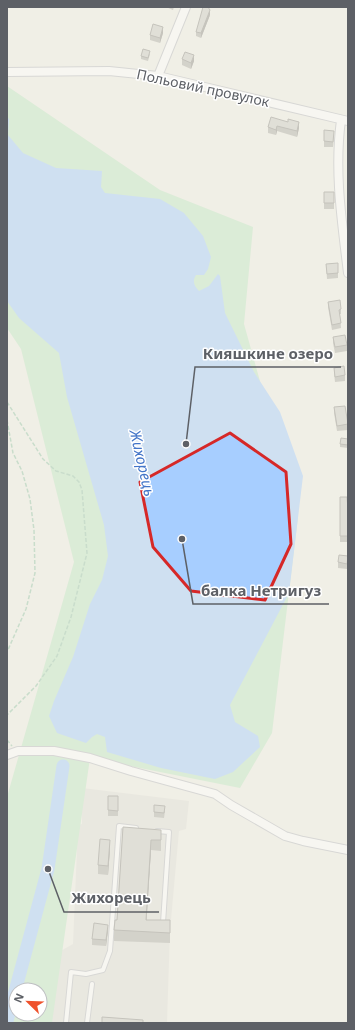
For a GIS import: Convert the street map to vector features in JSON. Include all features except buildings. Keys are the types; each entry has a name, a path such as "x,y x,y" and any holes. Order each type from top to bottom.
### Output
{"street":[{"path":"158,76 186,7"},
{"name":"Польовий провулок","path":"7,72 109,71 158,76 264,100 344,121"},
{"path":"344,121 338,145 339,198 348,273"},
{"path":"7,755 18,751 54,751 90,758 130,771 215,794 285,836 348,850"}],"lane":[{"path":"66,1023 71,972 86,974 103,970 110,951 119,826 140,829"},
{"path":"155,831 169,832 163,923"},
{"path":"87,1023 92,984"}],"path":[{"path":"7,402 43,459 56,471 73,476 79,482 82,490 87,553 72,618 56,656 36,686 7,715"},
{"path":"7,420 14,453 22,471 30,499 34,530 35,573 26,610 7,652"}],"highlighted area":[{"path":"230,433 286,472 291,544 265,600 191,591 153,547 140,482"}],"shaded area":[{"path":"82,788 189,801 186,829 179,831 170,931 167,1023 51,1023 57,953 73,944 78,825 82,824"}],"green space":[{"path":"7,86 160,190 253,227 244,324 298,517 272,733 240,788 90,758 52,1023 7,1023 7,797 74,562 21,349 7,328"}],"water":[{"path":"7,117 9,119 8,135 23,153 56,168 102,171 101,187 105,193 160,199 184,213 203,236 211,257 208,269 204,275 196,275 194,279 195,285 199,291 209,286 218,274 220,276 225,313 254,372 280,412 303,476 289,593 230,705 235,722 258,736 260,747 233,772 215,779 161,768 107,752 105,737 97,734 86,743 57,733 49,716 73,657 90,604 102,580 108,556 104,525 67,397 59,353 19,318 7,301"}],"waterway":[{"name":"Жихорець","path":"7,1021 48,869 63,766"}],"place":[{"name":"Кияшкине озеро","path":"186,444"},
{"name":"балка Нетригуз","path":"182,539"},
{"name":"Жихорець","path":"48,869"}]}
